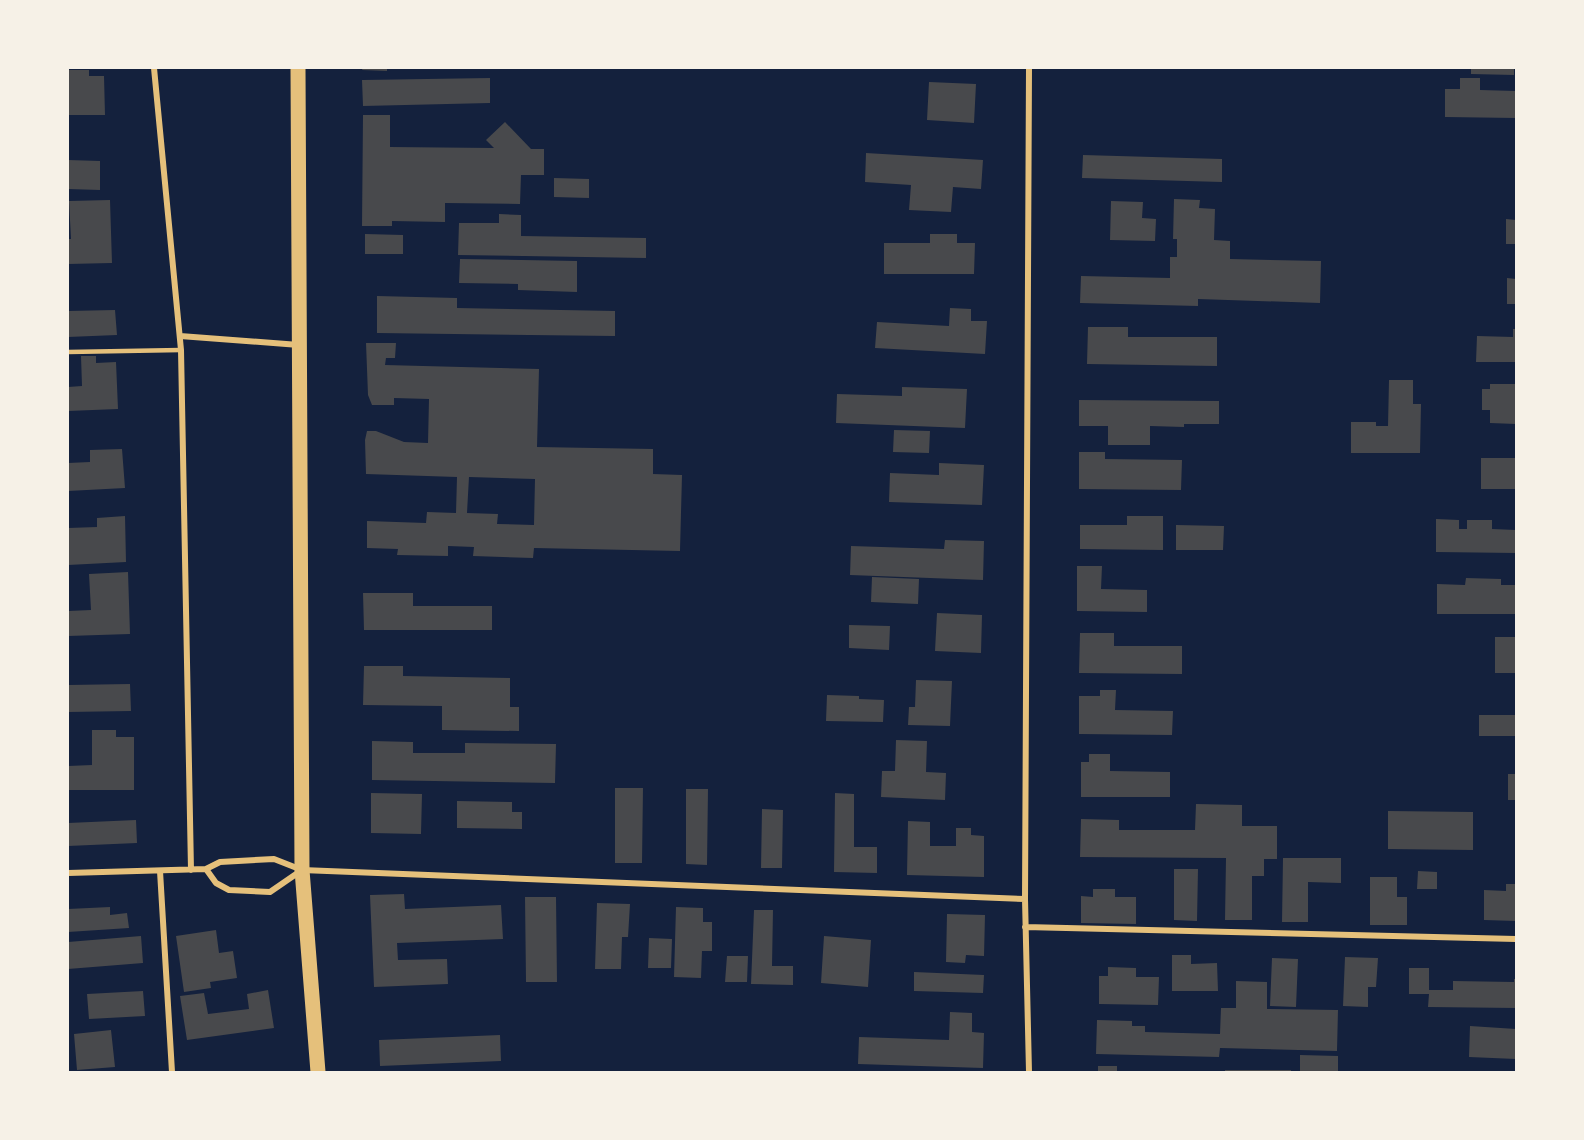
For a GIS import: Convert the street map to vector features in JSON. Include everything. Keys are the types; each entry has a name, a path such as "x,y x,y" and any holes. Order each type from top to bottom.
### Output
{"main road":[{"path":"298,68 302,870 318,1072"}],"street":[{"path":"154,68 181,350 191,870"},
{"path":"1029,68 1025,899 1029,1072"},
{"path":"180,336 299,345"},
{"path":"68,873 191,870 206,869 220,862 274,860 302,870 1025,899"},
{"path":"206,869 216,883 230,890 270,892 302,870"},
{"path":"160,871 172,1072"},
{"path":"1025,927 1516,939"}],"lane":[{"path":"68,352 181,350"}],"building":[{"path":"363,68 387,68 387,71 362,70"},
{"path":"1471,68 1514,68 1514,75 1471,74"},
{"path":"68,70 89,70 89,76 104,76 105,115 68,115"},
{"path":"490,78 490,103 363,106 362,80"},
{"path":"1460,78 1480,78 1480,90 1516,91 1516,118 1445,117 1445,89 1460,89"},
{"path":"929,82 976,84 974,123 927,120"},
{"path":"363,115 390,115 390,147 494,148 486,140 505,122 531,149 544,149 544,175 521,175 520,204 445,203 445,222 392,221 392,226 362,226"},
{"path":"866,153 983,160 981,189 953,187 951,212 909,210 911,185 865,182"},
{"path":"1083,155 1222,159 1222,182 1082,178"},
{"path":"68,160 100,161 100,190 68,189"},
{"path":"554,178 589,179 589,198 554,197"},
{"path":"1174,199 1200,200 1199,208 1215,209 1214,240 1230,241 1230,259 1321,261 1320,303 1198,299 1198,306 1080,303 1081,276 1170,278 1170,257 1177,257 1177,239 1173,239"},
{"path":"110,200 112,263 68,264 68,239 71,239 69,201"},
{"path":"1111,201 1143,202 1142,218 1156,219 1155,241 1110,240"},
{"path":"499,214 521,215 521,236 646,238 646,258 458,255 459,223 499,223"},
{"path":"1506,219 1516,220 1516,244 1506,244"},
{"path":"365,234 403,235 403,254 365,254"},
{"path":"930,234 957,234 957,243 975,243 974,274 884,274 884,243 930,243"},
{"path":"460,259 577,261 577,292 518,290 518,284 459,283"},
{"path":"1507,278 1516,279 1516,304 1507,304"},
{"path":"377,296 457,298 457,308 615,311 615,336 377,333"},
{"path":"950,308 971,309 971,321 987,321 985,354 875,348 877,322 949,326"},
{"path":"115,310 117,335 68,337 68,311"},
{"path":"1088,327 1128,327 1128,337 1217,337 1217,366 1087,364"},
{"path":"1513,329 1516,329 1516,362 1476,362 1477,336 1513,337"},
{"path":"366,343 396,343 395,358 386,358 385,365 539,369 537,447 653,449 653,474 682,475 680,551 534,548 533,558 473,556 474,547 448,546 448,556 397,555 398,549 367,548 367,521 426,523 427,512 456,513 457,477 366,474 367,431 376,431 404,442 428,443 429,399 394,398 394,405 372,405 368,395","holes":["469,477 535,479 534,525 497,524 498,514 467,513"]},
{"path":"81,356 96,356 96,363 116,362 118,409 68,411 68,387 82,386"},
{"path":"1389,380 1413,380 1413,404 1421,404 1420,453 1351,453 1351,422 1376,422 1376,426 1388,426"},
{"path":"1490,384 1516,384 1516,424 1490,423 1490,410 1482,410 1482,389 1490,389"},
{"path":"902,387 967,389 965,428 836,423 837,394 902,396"},
{"path":"1079,400 1219,401 1219,424 1184,424 1184,427 1150,426 1150,445 1108,445 1108,426 1079,426"},
{"path":"894,430 930,431 929,453 893,452"},
{"path":"122,449 125,488 68,491 68,463 90,462 90,450"},
{"path":"1079,452 1105,452 1105,459 1182,460 1181,490 1079,489"},
{"path":"1481,458 1516,458 1516,489 1481,489"},
{"path":"939,463 984,465 982,505 889,502 890,473 939,475"},
{"path":"125,516 126,562 68,565 68,528 97,527 97,518"},
{"path":"1127,516 1163,516 1163,550 1080,549 1080,525 1127,525"},
{"path":"1436,519 1459,520 1459,529 1467,529 1467,520 1492,520 1492,529 1516,530 1516,553 1436,552"},
{"path":"1176,525 1224,526 1223,550 1176,550"},
{"path":"945,540 984,541 983,580 850,575 851,546 944,549"},
{"path":"1077,566 1102,566 1101,589 1147,590 1147,612 1077,611"},
{"path":"128,572 130,634 68,636 68,611 91,610 89,574"},
{"path":"872,577 919,579 918,604 871,602"},
{"path":"1466,578 1501,579 1501,585 1516,585 1516,614 1437,614 1437,584 1465,585"},
{"path":"363,593 413,593 413,606 492,606 492,630 364,630"},
{"path":"937,613 982,615 981,653 935,651"},
{"path":"849,625 890,626 889,650 849,648"},
{"path":"1080,633 1114,633 1114,646 1182,646 1182,674 1079,673"},
{"path":"1495,637 1516,637 1516,673 1495,673"},
{"path":"364,666 403,666 403,676 510,678 510,707 519,707 519,731 442,730 442,706 363,705"},
{"path":"916,680 952,681 950,726 908,725 909,707 915,707"},
{"path":"130,684 131,711 68,712 68,685"},
{"path":"1100,690 1116,690 1115,710 1173,711 1172,735 1079,734 1079,696 1100,696"},
{"path":"827,695 859,696 859,699 884,700 883,722 826,721"},
{"path":"1479,715 1516,715 1516,736 1479,736"},
{"path":"92,730 116,730 116,737 134,737 134,790 68,790 68,766 92,765"},
{"path":"896,740 927,741 926,772 946,773 945,800 881,797 882,771 895,771"},
{"path":"372,741 413,742 413,753 465,753 465,743 556,744 555,783 372,780"},
{"path":"1089,754 1110,754 1110,771 1170,772 1170,797 1081,797 1081,762 1089,762"},
{"path":"1508,774 1516,774 1516,800 1508,800"},
{"path":"615,788 643,788 642,863 615,863"},
{"path":"686,789 708,789 707,865 686,864"},
{"path":"371,793 422,794 421,834 371,833"},
{"path":"835,793 854,794 854,847 877,847 877,873 834,872"},
{"path":"457,801 512,802 512,812 522,812 522,829 457,828"},
{"path":"1196,804 1242,805 1242,826 1277,826 1277,859 1264,859 1264,876 1252,876 1252,920 1225,920 1226,858 1080,857 1081,819 1119,820 1119,830 1195,830"},
{"path":"762,809 783,810 782,868 761,868"},
{"path":"1388,811 1473,812 1473,850 1388,849"},
{"path":"136,820 137,843 68,846 68,823"},
{"path":"908,821 930,822 930,846 956,846 956,828 971,828 971,835 984,836 984,877 907,875"},
{"path":"1283,858 1341,858 1341,883 1308,882 1308,922 1282,922"},
{"path":"1174,869 1198,869 1197,921 1174,920"},
{"path":"1418,871 1437,872 1437,889 1417,889"},
{"path":"1370,877 1397,877 1397,897 1407,897 1407,925 1370,925"},
{"path":"1506,884 1516,884 1516,921 1484,920 1484,890 1506,891"},
{"path":"1093,889 1115,889 1115,897 1136,897 1136,924 1081,923 1081,896 1093,897"},
{"path":"404,894 405,909 501,905 503,939 397,943 398,960 447,959 448,984 374,987 370,895"},
{"path":"525,897 556,897 557,982 526,982"},
{"path":"597,903 630,904 628,937 622,937 621,969 595,969"},
{"path":"110,907 110,915 127,913 129,928 68,932 68,909"},
{"path":"676,907 703,908 703,922 712,922 712,951 702,951 701,978 674,977"},
{"path":"754,910 773,910 772,966 793,966 793,985 751,984"},
{"path":"947,914 985,915 984,956 966,955 965,963 946,962"},
{"path":"216,930 219,953 233,951 237,978 210,982 211,988 184,992 176,936"},
{"path":"141,936 143,963 68,969 68,942"},
{"path":"824,936 871,940 868,987 821,983"},
{"path":"649,938 672,939 671,968 648,968"},
{"path":"1172,955 1191,955 1191,964 1217,963 1218,991 1172,991"},
{"path":"727,956 748,956 747,982 725,982"},
{"path":"1345,957 1378,958 1376,987 1368,987 1368,1007 1343,1006"},
{"path":"1272,958 1298,959 1296,1007 1270,1006"},
{"path":"1108,967 1136,968 1136,977 1159,977 1158,1005 1099,1004 1099,976 1108,976"},
{"path":"1409,968 1429,968 1429,990 1453,990 1453,981 1514,982 1516,979 1516,1008 1428,1007 1429,994 1409,994"},
{"path":"914,972 984,975 983,993 914,991"},
{"path":"1236,981 1267,982 1267,1009 1338,1010 1337,1051 1220,1048 1219,1057 1096,1054 1097,1020 1132,1021 1132,1026 1145,1026 1145,1032 1220,1034 1221,1008 1236,1008"},
{"path":"268,990 274,1028 187,1040 180,996 204,993 208,1014 249,1009 247,994"},
{"path":"143,991 145,1016 89,1019 87,994"},
{"path":"950,1012 972,1013 972,1032 984,1033 983,1068 858,1064 859,1037 949,1040"},
{"path":"1470,1026 1516,1029 1516,1059 1469,1057"},
{"path":"111,1030 115,1067 77,1070 74,1034"},
{"path":"500,1035 501,1061 380,1066 379,1040"},
{"path":"1300,1055 1338,1056 1338,1072 1300,1072"},
{"path":"1098,1066 1117,1066 1117,1072 1098,1072"},
{"path":"1225,1070 1291,1070 1291,1072 1225,1072"}]}
